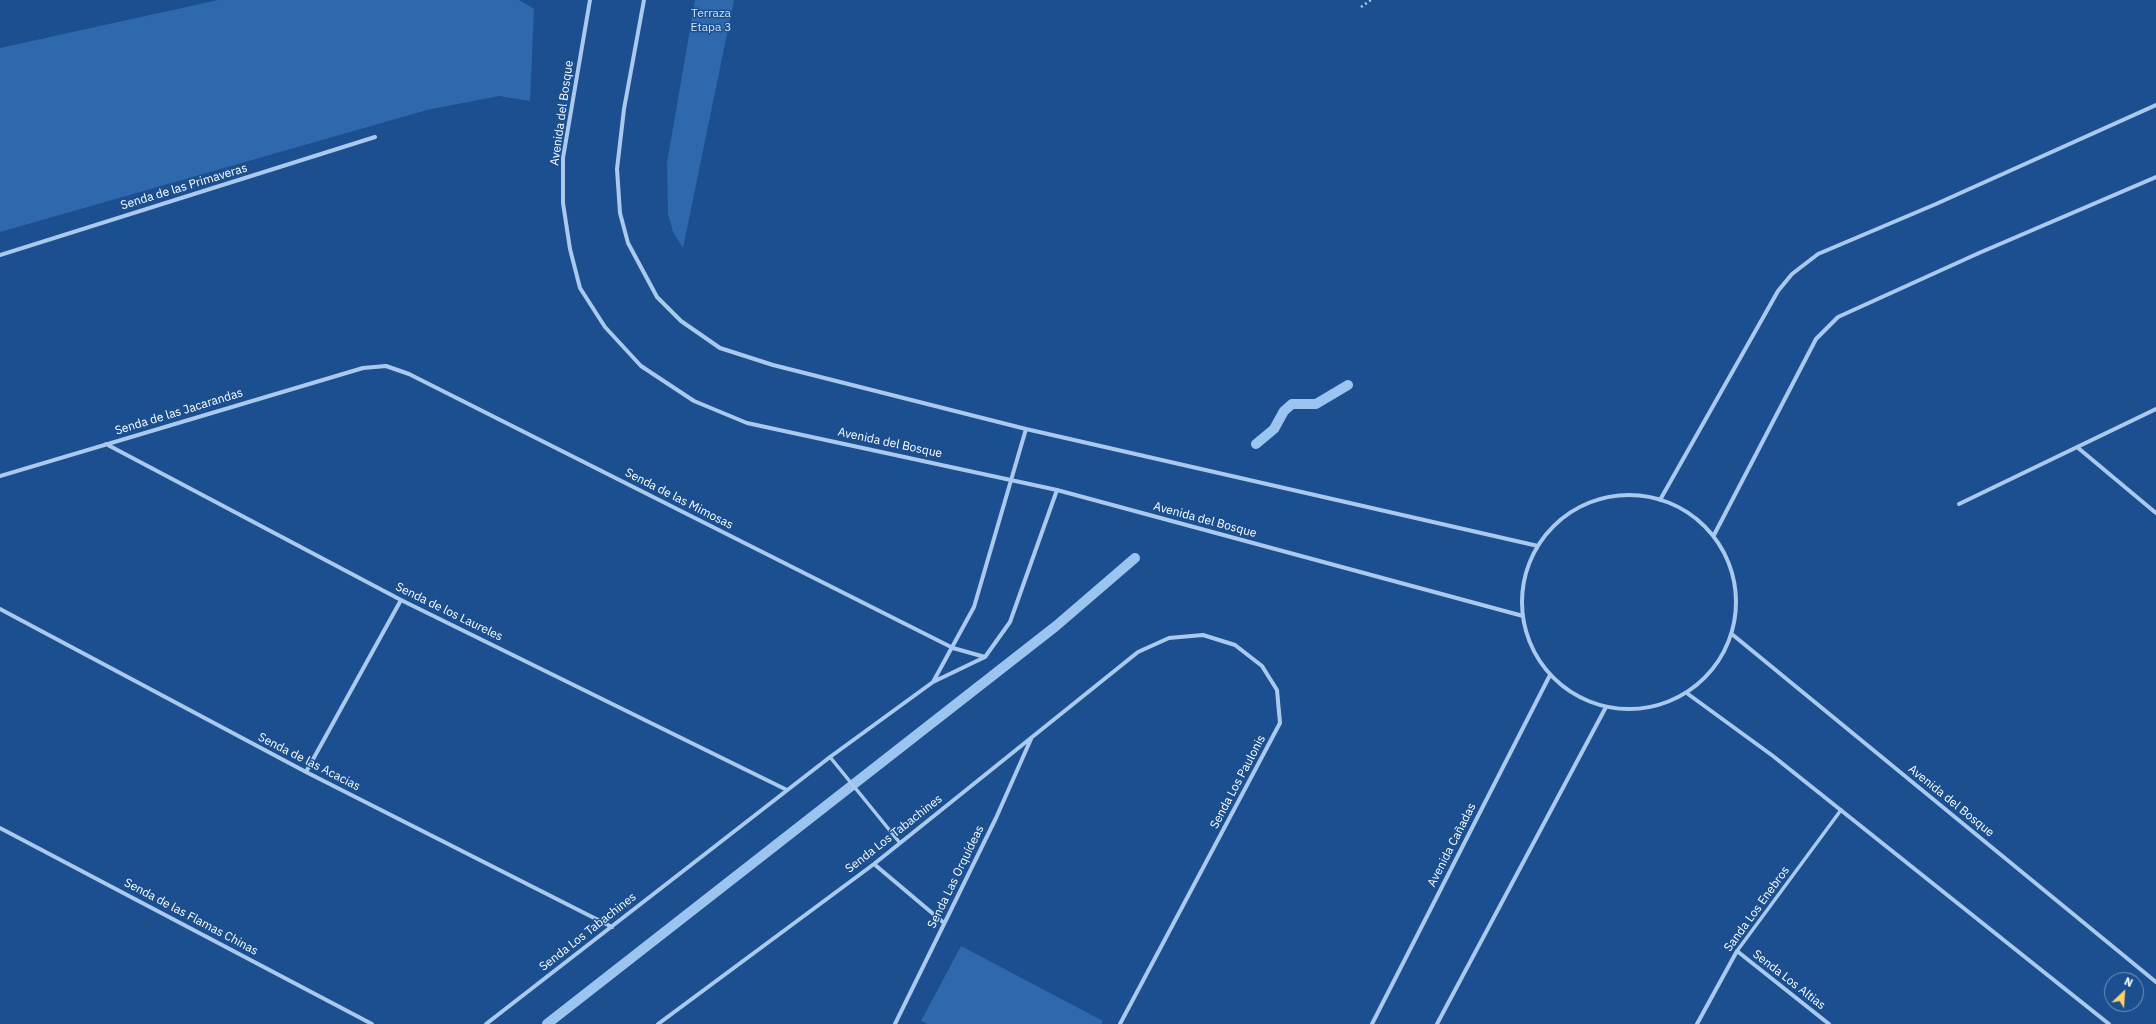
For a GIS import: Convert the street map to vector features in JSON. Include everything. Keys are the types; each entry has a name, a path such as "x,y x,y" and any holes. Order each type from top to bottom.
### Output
{"street":[{"name":"Avenida del Bosque","path":"590,0 563,158 563,203 570,249 580,288 605,327 641,366 694,401 748,423 1012,479 1057,490 1523,616"},
{"path":"644,0 624,109 617,169 620,213 628,243 657,297 681,321 720,348 773,365 1026,429 1431,523 1538,546"},
{"path":"1660,500 1778,291 1792,274 1818,254 1936,204 2156,105"},
{"name":"Senda de las Primaveras","path":"0,255 375,138"},
{"path":"1714,535 1816,339 1838,317 1979,253 2156,177"},
{"name":"Senda de las Mimosas","path":"363,368 386,366 410,374 953,648 985,657"},
{"name":"Senda de las Jacarandas","path":"0,476 363,368"},
{"path":"1959,504 2156,409"},
{"name":"Senda Los Tabachines","path":"933,682 953,648 974,607 1026,429"},
{"name":"Senda de los Laureles","path":"106,444 401,600 787,790"},
{"path":"2077,447 2156,513"},
{"path":"985,657 1010,622 1057,490"},
{"path":"1632,495 1660,500 1690,514 1714,535 1731,566 1738,601 1732,635 1715,668 1688,694 1648,709 1606,707 1576,696 1550,675 1537,657 1528,638 1523,616 1524,580 1538,546 1561,520 1578,508 1604,498 1632,495"},
{"path":"306,772 401,600"},
{"name":"Senda de las Acacias","path":"0,609 306,772 612,926"},
{"name":"Senda Los Paulonis","path":"1120,1024 1280,723 1277,690 1262,666 1235,645 1203,635 1170,638 1138,652"},
{"name":"Avenida del Bosque","path":"1732,635 2156,982"},
{"name":"Senda Los Tabachines","path":"658,1024 874,864 1138,652"},
{"name":"Senda Los Tabachines","path":"486,1024 830,757 933,682 985,657"},
{"name":"Avenida Cañadas","path":"1372,1024 1550,675"},
{"path":"1688,694 1774,756 2109,1024"},
{"path":"1437,1024 1606,707"},
{"name":"Senda Las Orquídeas","path":"895,1024 996,818 1032,737"},
{"path":"830,757 900,843"},
{"name":"Sanda Los Enebros","path":"1697,1024 1737,951 1841,810"},
{"name":"Senda de las Flamas Chinas","path":"0,828 372,1024"},
{"path":"874,864 944,923"},
{"name":"Senda Los Altias","path":"1737,951 1829,1024"}],"path":[{"path":"1361,7 1371,0"}],"green space":[{"path":"218,0 519,0 534,9 530,101 499,96 427,110 0,232 0,48"},
{"name":"Terraza Etapa 3","path":"695,0 734,0 683,248 673,232 668,214 667,163"},
{"path":"961,946 1103,1021 1102,1024 928,1024 921,1021"}],"waterway":[{"path":"1256,444 1274,429 1284,411 1292,404 1316,404 1348,385"},
{"path":"547,1024 1056,626 1135,558"}]}
